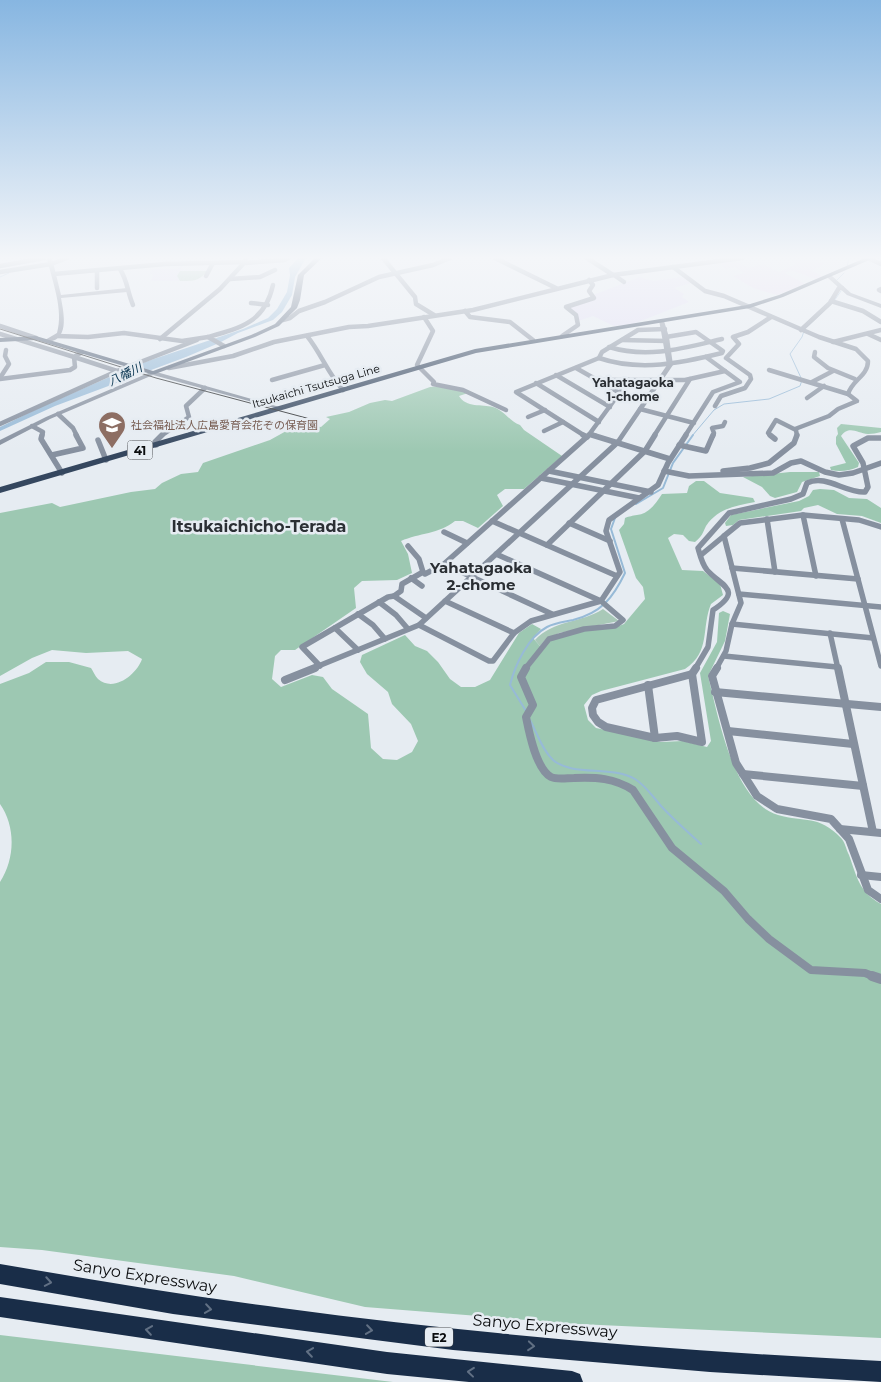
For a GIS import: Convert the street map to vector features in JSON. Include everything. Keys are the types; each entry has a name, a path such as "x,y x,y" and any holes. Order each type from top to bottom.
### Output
{"highway":[{"name":"Sanyo Expressway","path":"0,1274 197,1307 389,1333 750,1366 881,1372"},
{"name":"E2","path":"0,1308 387,1363 572,1382"}],"main road":[{"path":"0,340 36,338 153,372 264,332 279,322"},
{"name":"Itsukaichi Tsutsuga Line","path":"0,490 474,351 651,322"}],"street":[{"path":"57,336 61,330 61,322"},
{"path":"160,339 181,322"},
{"path":"0,424 61,394 129,366 247,322"},
{"path":"0,443 32,426 153,372 178,365 226,357 265,344 349,327 390,322"},
{"path":"428,322 433,331 417,365 434,382 433,384 448,384 475,394 506,410"},
{"path":"511,322 533,340"},
{"path":"562,336 578,325 577,322"},
{"path":"285,680 418,625 618,442 670,365 667,339 662,322"},
{"path":"727,359 727,356 739,344 733,337 748,332 763,322"},
{"path":"784,322 832,342 858,350 867,359 869,364 866,374 855,379 850,386 848,394"},
{"path":"803,331 812,322"},
{"path":"0,326 36,338"},
{"path":"599,358 600,353 640,329 664,329"},
{"path":"832,342 881,330"},
{"path":"621,340 667,339 693,332 727,352 724,356 750,375 751,379 745,388 721,396 715,406"},
{"path":"47,341 57,336 124,333 172,341 197,340"},
{"path":"867,333 881,340"},
{"path":"0,334 117,371"},
{"path":"307,336 317,346 325,365 343,390"},
{"path":"208,337 223,346"},
{"path":"609,347 625,352 668,351 722,339"},
{"path":"0,378 9,364 4,356 6,350"},
{"path":"670,459 618,442 588,436 516,392 599,358 619,364 670,365 723,351"},
{"path":"74,358 82,352"},
{"path":"815,352 816,360 832,371 855,379"},
{"path":"418,625 489,661 493,661 514,633 531,621 552,614 597,604 601,601 620,572 606,527 608,520 639,498 651,492 658,484 668,471 670,459 715,390 740,382 706,357"},
{"path":"0,378 68,371 75,367 74,358"},
{"path":"272,380 325,365"},
{"path":"576,368 620,393"},
{"path":"769,370 848,394 857,401 838,409 829,416 795,429"},
{"path":"598,380 690,380 725,371"},
{"path":"812,382 832,371"},
{"path":"153,372 280,408"},
{"path":"556,375 610,407"},
{"path":"320,666 302,647 379,602 394,596 401,591 402,584 411,578 422,572 425,574 444,564 588,436 629,380"},
{"path":"547,545 645,451 690,380"},
{"path":"536,384 599,422"},
{"path":"807,398 824,386"},
{"path":"156,445 155,442 159,436 189,417 186,406 205,388"},
{"path":"528,417 544,410"},
{"path":"640,410 694,423"},
{"path":"52,455 83,448 73,428 58,414"},
{"path":"683,474 761,466 773,461 781,452 796,442 798,438 795,429 776,420 768,433 775,439"},
{"path":"544,430 563,422"},
{"path":"680,445 706,451 713,435 712,428 723,426 725,422"},
{"path":"32,426 43,432 41,439 62,473"},
{"path":"692,674 596,700 592,712 595,718 606,727 655,738 677,736 702,742 692,674 708,647 713,610 725,602 728,594 726,586 706,568 698,548 729,513 791,499 802,494 807,484 830,482 850,492 865,492 868,488 863,464 853,445 868,438 881,438"},
{"path":"98,440 106,460"},
{"path":"668,471 689,476 774,473 799,460 836,475 881,463"},
{"path":"549,471 651,492"},
{"path":"541,478 639,498"},
{"path":"701,555 740,523 803,515 862,521 881,527"},
{"path":"803,515 816,576"},
{"path":"767,519 776,572"},
{"path":"842,519 881,666"},
{"path":"492,521 617,576"},
{"path":"569,523 610,541"},
{"path":"444,532 467,543"},
{"path":"724,536 741,603 732,624 724,656 712,676 736,763 757,796 771,807 782,811 830,819 849,839 868,890 881,899"},
{"path":"408,546 419,559 422,572"},
{"path":"496,554 601,601 622,620 620,624 584,629 549,639 528,664 521,677 533,705 526,718 528,728 538,760 548,774 558,778 601,777 624,783 633,790 672,848 724,891 755,926 790,956 811,970 865,973 881,979"},
{"path":"444,564 552,614"},
{"path":"732,568 858,579"},
{"path":"411,578 422,586"},
{"path":"738,594 881,607"},
{"path":"394,596 426,618"},
{"path":"445,601 514,633"},
{"path":"379,602 396,615 408,629"},
{"path":"358,614 373,625 385,639"},
{"path":"732,624 874,638"},
{"path":"335,628 358,650"},
{"path":"830,633 853,744 877,832 840,829"},
{"path":"724,656 836,667"},
{"path":"648,685 655,738"},
{"path":"715,692 881,707"},
{"path":"728,731 853,744"},
{"path":"743,774 863,786"},
{"path":"861,875 881,877"}],"shaded area":[{"path":"607,322 637,322 633,324 614,326"}],"green space":[{"path":"445,386 468,393 459,396 470,404 493,407 504,413 524,430 562,456 524,489 505,489 497,495 503,506 478,528 463,521 455,521 436,531 401,541 408,554 412,573 397,580 362,581 354,588 356,608 295,650 281,650 275,656 272,679 281,687 312,675 323,677 332,689 368,714 371,748 383,759 397,760 412,752 418,741 411,724 392,704 388,692 367,674 360,662 362,655 405,635 415,646 427,651 438,662 450,679 461,687 475,687 490,680 519,633 532,624 541,629 533,638 540,646 561,636 624,624 645,599 643,587 636,578 619,530 624,524 625,518 645,513 662,494 687,493 689,486 696,481 704,481 720,493 753,498 755,502 728,509 716,515 695,542 689,541 683,535 674,534 668,538 682,570 703,571 720,584 723,595 711,604 699,655 685,669 601,691 592,695 584,705 588,720 596,728 661,742 683,741 707,747 711,741 700,673 717,642 719,613 723,611 730,614 725,641 708,676 723,734 739,776 749,793 762,807 778,815 818,822 833,830 844,842 863,889 881,904 881,1338 578,1324 365,1307 234,1276 42,1250 0,1247 0,882 9,863 12,843 9,823 0,804 0,684 29,673 46,662 69,662 91,668 98,679 104,683 118,683 130,676 142,659 128,651 86,653 52,650 32,658 0,676 0,513 52,503 60,507 131,492 155,489 162,483 181,474 198,472 203,463 270,440 297,425 321,427 330,419 326,417 349,412 370,403 385,400 392,401 430,387"},
{"path":"841,424 881,428 881,432 868,434 850,430 844,433 841,436 859,463 858,467 844,471 834,471 830,467 846,463 836,444 837,428"},
{"path":"790,472 819,472 820,476 802,482 797,492 775,498 770,496 762,487 743,477"},
{"path":"813,490 834,490 849,498 867,499 881,508 881,523 862,516 837,514 818,505 804,508 801,511 739,520 733,525 726,526 725,523 731,515 799,501 809,496"},
{"path":"603,609 619,621 559,633 545,640 540,646 535,640 550,629 595,614"},
{"path":"0,1335 393,1382 0,1382"}],"water":[{"name":"八幡川","path":"258,322 266,322 238,333 186,357 55,406 0,431 0,427 41,407 139,364"}],"waterway":[{"path":"807,327 812,322"},
{"path":"692,436 714,410 724,404 769,399 800,386 802,380 790,354 804,331"},
{"path":"636,504 663,488 673,463 693,435"},
{"path":"526,711 510,685 515,669 528,644 547,627 583,617 599,609 611,597 625,573 611,529 615,518"},
{"path":"530,720 543,746 553,760 571,768 615,773 635,779 646,788 671,817 701,844"}],"railway":[{"path":"0,329 156,378 314,420"}],"place":[{"name":"社会福祉法人広島愛育会花ぞの保育園","path":"112,449"}],"district":[{"name":"Yahatagaoka 1-chome","path":"633,389"},
{"name":"Itsukaichicho-Terada","path":"259,526"},
{"name":"Yahatagaoka 2-chome","path":"481,576"}]}
